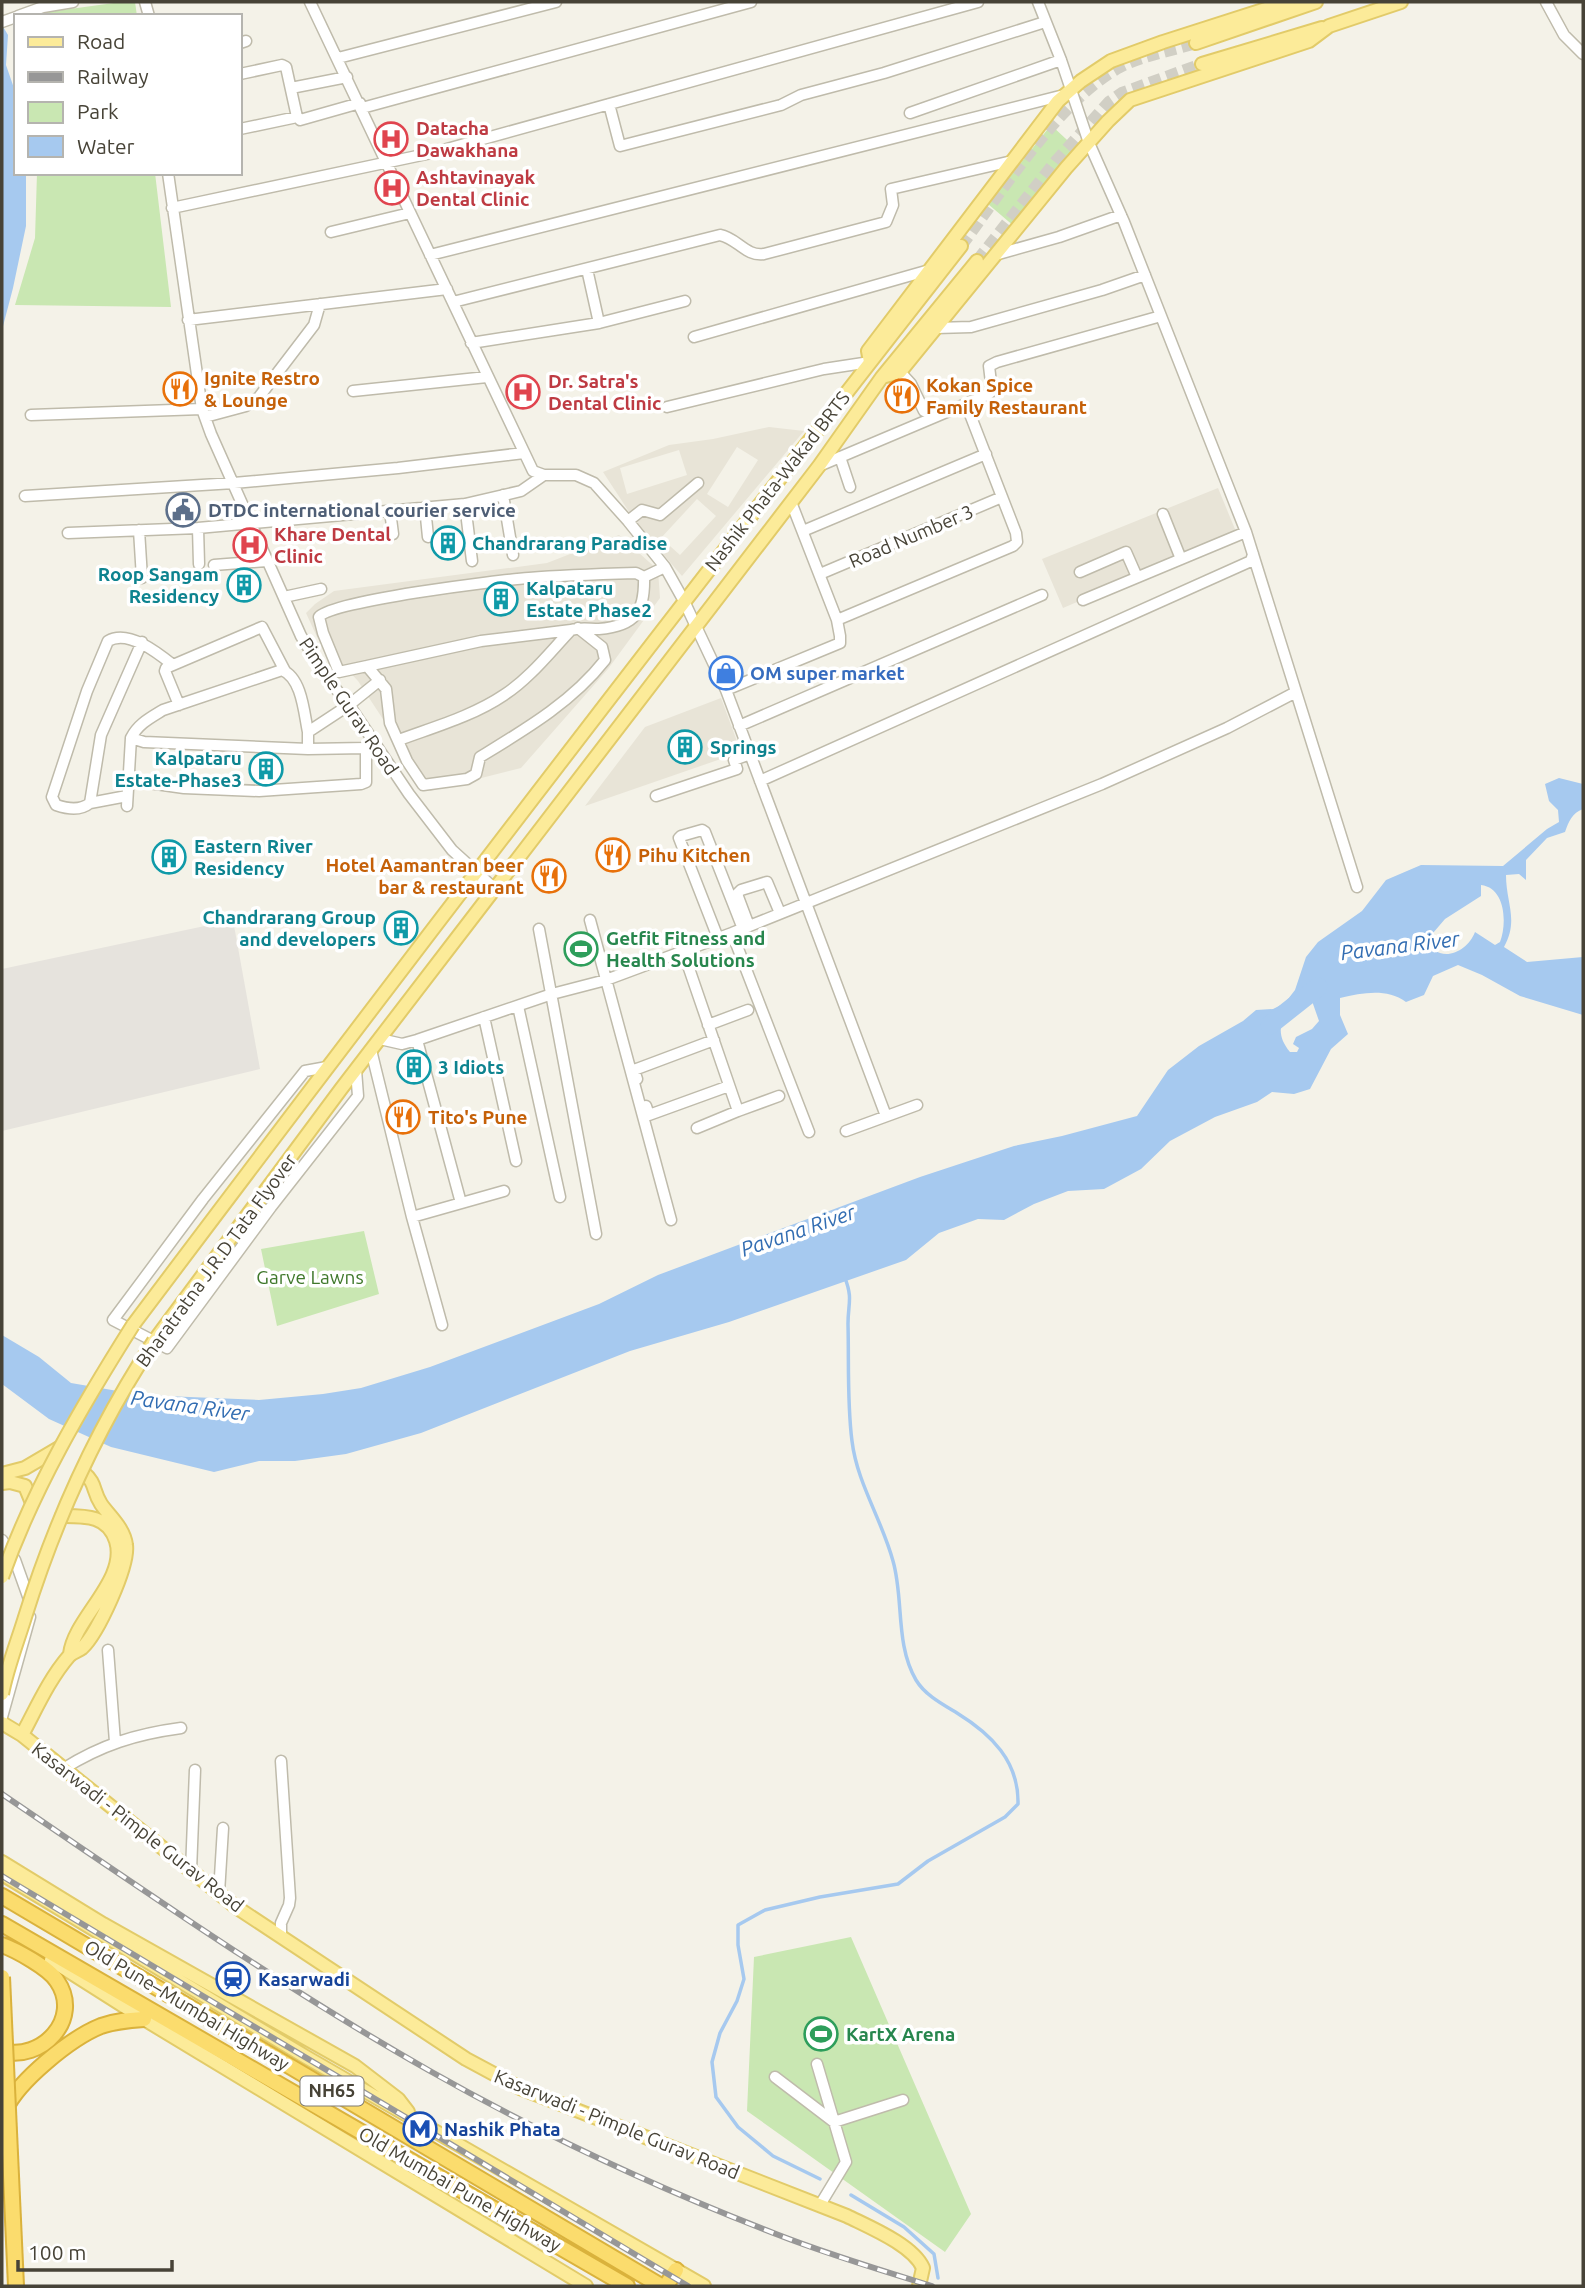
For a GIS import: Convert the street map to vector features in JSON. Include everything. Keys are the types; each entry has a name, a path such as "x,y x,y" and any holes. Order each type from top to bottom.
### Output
{"highway":[{"name":"Old Pune–Mumbai Highway","path":"4,1898 664,2286"},
{"path":"2,2051 13,2054 39,2047 51,2039 63,2018 63,1992 57,1979 5,1946 4,1925"},
{"name":"Old Mumbai Pune Highway","path":"4,1925 627,2286"},
{"path":"2,1977 16,2286"},
{"path":"2,2118 10,2100 24,2084 77,2039 119,2021 144,2019"},
{"path":"664,2286 676,2270"}],"main road":[{"path":"870,362 868,351 926,271 1012,161 1068,92 1081,80 1111,61 1288,2"},
{"path":"1196,43 1316,2"},
{"path":"1202,64 1401,2"},
{"path":"882,377 900,372 1088,143 1130,100 1309,41 1329,26"},
{"name":"Nashik Phata-Wakad BRTS","path":"476,874 684,601 961,246"},
{"name":"Bharatratna J.R.D Tata Flyover","path":"2,1694 45,1554 105,1425 154,1341 371,1050 819,466 882,377 977,261"},
{"name":"Bharatratna J.R.D Tata Flyover","path":"2,1577 16,1537 59,1448 133,1325 476,874"},
{"path":"2,1474 25,1468 59,1448"},
{"path":"70,1654 83,1647 103,1614 124,1570 127,1555 120,1529 99,1501 92,1480 83,1472"},
{"path":"2,1483 25,1486 32,1503"},
{"path":"22,1735 70,1654 72,1641 114,1569 117,1546 110,1529 92,1516 62,1516"},
{"name":"Kasarwadi - Pimple Gurav Road","path":"2,1723 22,1735 219,1893 466,2059 520,2088 820,2205 876,2230 918,2259 923,2269 919,2286"},
{"path":"2,1862 114,1930 355,2066 398,2099 412,2118"},
{"path":"2,1874 199,1993 704,2286"},
{"path":"4,1925 39,1952 144,2019 586,2286"}],"street":[{"path":"22,14 73,2"},
{"path":"310,2 533,471 544,475 576,475 594,483 665,567 684,601 726,690 886,1116"},
{"path":"338,58 556,2"},
{"path":"300,120 751,2"},
{"path":"172,208 436,152 978,2"},
{"path":"1038,2 1061,60 1068,92 1088,143 1121,215 1246,532 1357,887"},
{"path":"1546,2 1564,35 1583,54"},
{"path":"609,104 620,146 781,105 801,95 884,73 1045,22"},
{"path":"910,113 1061,60"},
{"path":"242,74 282,65 286,67 297,117 242,129"},
{"path":"291,88 347,77"},
{"path":"430,255 1068,92"},
{"path":"453,302 720,235 731,239 752,254 764,254 886,222 893,205 891,189 1012,161"},
{"name":"Pimple Gurav Road","path":"168,175 203,413 301,636 327,678 349,705 409,794 452,850 495,889"},
{"path":"331,232 410,213"},
{"path":"994,255 1059,237 1121,215"},
{"path":"587,269 599,323"},
{"path":"694,337 926,271"},
{"path":"936,328 971,327 1145,275"},
{"path":"188,320 447,289"},
{"path":"471,343 599,323 685,301"},
{"path":"32,415 203,413 246,406 259,397 314,325 320,304"},
{"path":"819,466 992,391 989,366 996,362 1161,316"},
{"path":"667,407 824,369 870,362"},
{"path":"900,372 911,384 924,411"},
{"path":"353,391 487,377"},
{"path":"837,620 1017,542 1016,533 966,404"},
{"path":"25,496 234,483 524,453"},
{"path":"803,531 986,454"},
{"path":"840,457 850,487"},
{"path":"68,533 198,528 465,504 521,491 544,475"},
{"path":"628,521 642,510 660,515 698,483"},
{"path":"503,495 513,555"},
{"name":"Road Number 3","path":"820,574 1002,497"},
{"path":"726,690 835,647 839,643 841,636 837,620 791,502"},
{"path":"465,504 472,561"},
{"path":"425,507 428,537"},
{"path":"390,511 393,534"},
{"path":"1163,514 1181,559"},
{"path":"198,528 199,564"},
{"path":"139,530 142,578"},
{"path":"1083,600 1246,532"},
{"path":"1080,572 1126,552 1137,577"},
{"path":"760,781 1251,561 1253,554"},
{"path":"214,565 267,561"},
{"path":"644,578 665,567"},
{"path":"636,573 644,578 643,605 638,613 619,625 481,641 339,672 319,617 321,613 350,604 526,578 636,573"},
{"path":"284,597 321,589"},
{"path":"739,726 1042,595"},
{"path":"179,705 165,671 173,665 262,627 285,671 292,676 300,695 308,732 308,749"},
{"path":"367,666 380,680 388,695 390,723 407,761 423,785 467,779 476,774 480,757 544,719 594,674 605,660 602,647 574,629"},
{"path":"399,740 469,714 503,696 522,682 574,629"},
{"path":"173,665 142,642 113,638 108,641 87,691 52,797 56,805 80,809 90,803 127,801 131,738 147,719 163,710 285,671"},
{"path":"90,803 101,735 142,642"},
{"path":"308,732 349,705 380,680"},
{"path":"380,1039 402,1044 417,1040 552,994 606,980 718,939 1102,784 1227,728 1296,692"},
{"path":"128,780 184,788 259,791 366,782 366,748 308,749 144,742 131,738"},
{"path":"656,796 737,769 734,760 750,754"},
{"path":"718,939 681,836 702,830 705,832 746,927"},
{"path":"746,927 737,894 741,890 767,882 780,913"},
{"path":"590,920 671,1220"},
{"path":"540,929 596,1234"},
{"path":"732,933 809,1132"},
{"path":"684,951 738,1111"},
{"path":"518,1006 560,1197"},
{"path":"708,1025 748,1010"},
{"path":"484,1017 516,1161"},
{"path":"417,1040 461,1203"},
{"path":"714,1040 634,1070 649,1115 729,1086"},
{"path":"371,1050 442,1325"},
{"path":"327,1067 305,1071 113,1320 167,1348 271,1207 358,1096 356,1070"},
{"path":"697,1128 779,1096"},
{"path":"846,1131 917,1105"},
{"path":"412,1217 504,1191"},
{"path":"2,1540 20,1571 31,1607 28,1630 6,1695 2,1717"},
{"path":"108,1650 115,1742"},
{"path":"63,1769 90,1752 115,1742 152,1732 181,1728"},
{"path":"281,1760 289,1906 282,1916 281,1936"},
{"path":"191,1871 195,1770"},
{"path":"219,1893 223,1828"},
{"path":"817,2064 846,2162 820,2205"},
{"path":"775,2077 834,2122"},
{"path":"834,2122 903,2099"}],"shaded area":[{"path":"769,427 804,431 682,576 637,524 603,472 669,445","holes":["737,447 758,460 728,507 707,494","679,450 687,475 627,494 620,468","697,499 716,516 680,555 661,538"]},
{"path":"1218,488 1237,534 1063,608 1042,559"},
{"path":"619,535 658,570 660,598 608,669 521,768 430,791 358,681 317,637 306,613 334,591 547,563"},
{"path":"721,698 741,752 585,806 645,727"},
{"path":"233,920 260,1069 2,1131 2,969"}],"green space":[{"path":"135,2 137,14 44,14"},
{"path":"1051,125 1080,152 1015,227 988,204"},
{"path":"37,175 155,175 171,307 15,305 35,238"},
{"name":"Garve Lawns","path":"364,1231 379,1294 277,1326 261,1249"},
{"name":"KartX Arena","path":"851,1937 971,2214 945,2252 747,2111 754,1957"}],"water":[{"path":"2,25 8,35 6,65 14,88 14,175 26,175 26,226 2,330"},
{"path":"1559,778 1583,784 1583,809 1571,818 1565,832 1547,838 1526,860 1526,880 1519,874 1506,875 1511,928 1504,947 1527,962 1583,957 1583,1015 1520,996 1458,965 1433,976 1424,995 1406,1002 1382,993 1340,998 1340,1015 1348,1034 1331,1049 1310,1089 1294,1094 1272,1092 1257,1102 1215,1117 1170,1141 1141,1169 1104,1189 1068,1191 1034,1204 1004,1220 978,1219 939,1233 906,1260 729,1322 630,1351 421,1433 346,1454 295,1461 259,1461 214,1472 111,1447 49,1419 2,1384 2,1335 39,1357 71,1383 141,1395 259,1400 361,1388 430,1367 599,1304 658,1275 920,1177 1014,1146 1137,1116 1168,1070 1199,1046 1243,1021 1256,1010 1273,1009 1285,1003 1295,990 1306,957 1318,942 1362,911 1386,880 1421,865 1503,866 1559,822 1558,810 1549,801 1545,784","holes":["1481,885 1489,888 1500,900 1504,917 1500,942 1495,945 1475,932 1468,943 1458,951 1446,954 1434,950 1433,933 1445,919 1481,896","1305,999 1312,1001 1319,1021 1312,1029 1296,1037 1293,1044 1299,1048 1297,1052 1290,1052 1282,1037 1282,1022 1290,1009"]}],"waterway":[{"name":"Pavana River","path":"1270,1025 1318,987"},
{"path":"820,2179 773,2156 738,2127 716,2097 712,2062 720,2033 737,2001 744,1979 738,1945 738,1925 765,1910 820,1897 898,1884 928,1861 1005,1817 1018,1804 1014,1775 1001,1750 981,1730 924,1690 909,1666 902,1637 893,1561 864,1487 852,1441 848,1382 849,1296 845,1278"},
{"path":"851,2195 904,2227 934,2254 938,2278"}],"tunnel":[{"path":"961,246 1033,148 1076,101 1098,82 1128,63 1196,43"},
{"path":"977,261 1056,161 1109,102 1122,93 1202,64"}],"railway":[{"path":"2,1794 320,2006 472,2094 600,2159 687,2198 776,2234 932,2286"},
{"path":"2,1876 688,2286"}],"place":[{"name":"Datacha Dawakhana","path":"391,139"},
{"name":"Ashtavinayak Dental Clinic","path":"392,188"},
{"name":"Ignite Restro & Lounge","path":"180,389"},
{"name":"Dr. Satra's Dental Clinic","path":"523,392"},
{"name":"Kokan Spice Family Restaurant","path":"902,396"},
{"name":"DTDC international courier service","path":"183,510"},
{"name":"Chandrarang Paradise","path":"448,543"},
{"name":"Khare Dental Clinic","path":"250,545"},
{"name":"Roop Sangam Residency","path":"244,585"},
{"name":"Kalpataru Estate Phase2","path":"501,599"},
{"name":"OM super market","path":"726,673"},
{"name":"Springs","path":"685,747"},
{"name":"Kalpataru Estate-Phase3","path":"266,769"},
{"name":"Pihu Kitchen","path":"613,855"},
{"name":"Eastern River Residency","path":"169,857"},
{"name":"Hotel Aamantran beer bar & restaurant","path":"549,876"},
{"name":"Chandrarang Group and developers","path":"401,928"},
{"name":"Getfit Fitness and Health Solutions","path":"581,949"},
{"name":"3 Idiots","path":"414,1067"},
{"name":"Tito's Pune","path":"403,1117"},
{"name":"Kasarwadi","path":"233,1979"},
{"name":"KartX Arena","path":"821,2034"},
{"name":"Nashik Phata","path":"420,2129"}]}
